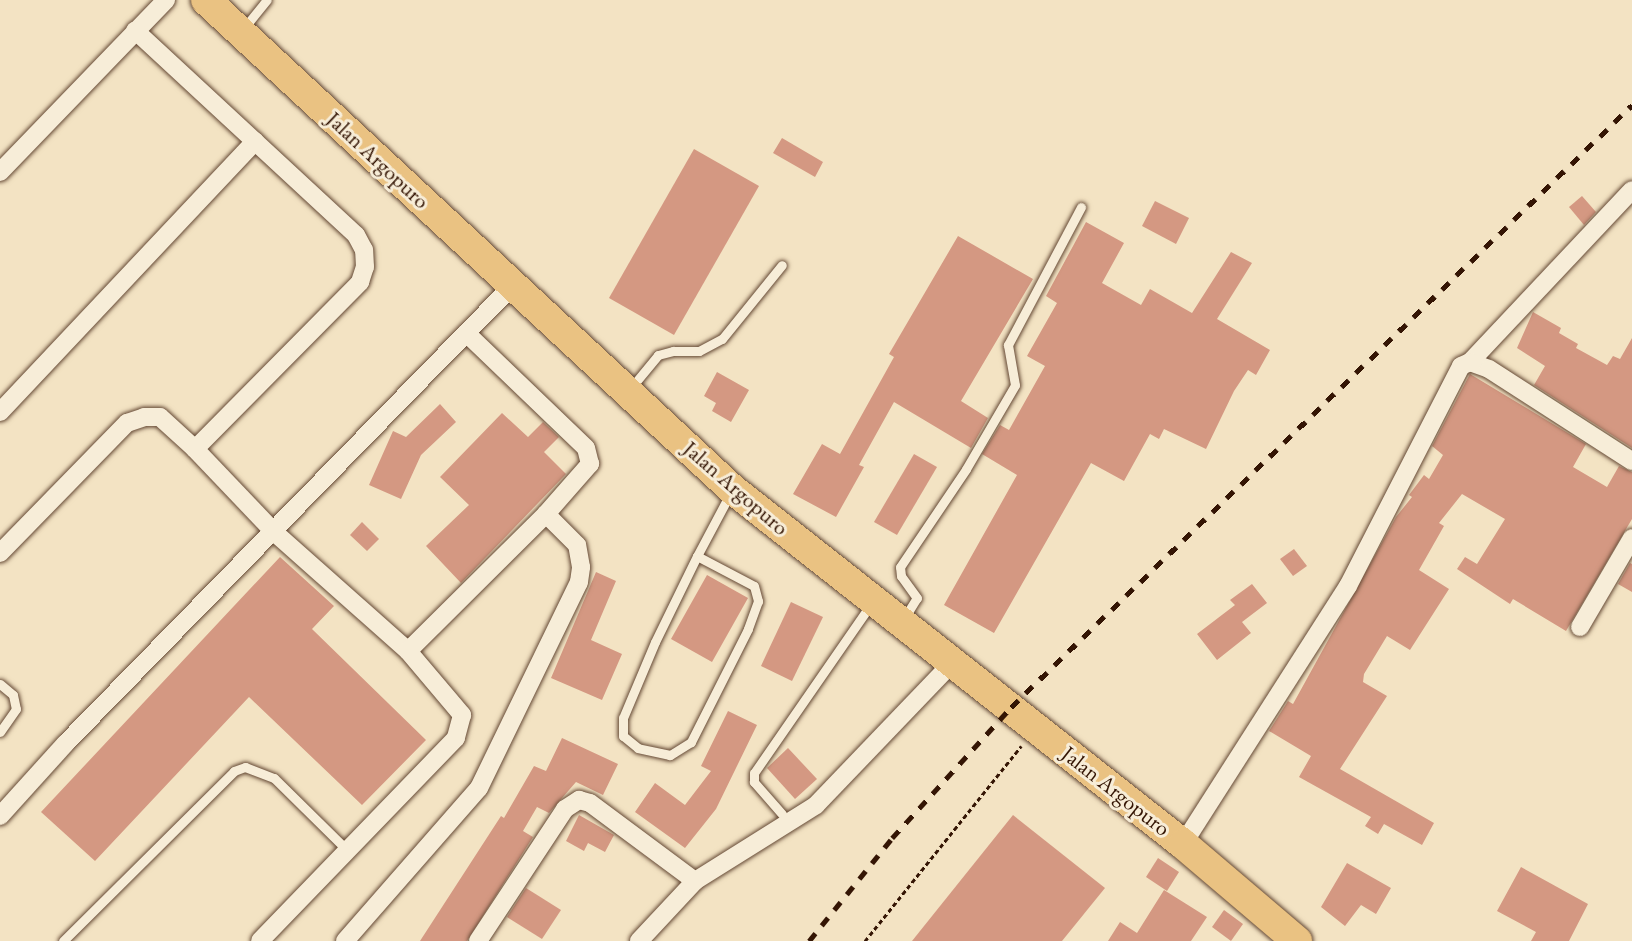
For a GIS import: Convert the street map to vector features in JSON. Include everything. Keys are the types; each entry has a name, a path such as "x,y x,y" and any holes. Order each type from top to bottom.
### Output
{"highway":[{"name":"Jalan Argopuro","path":"206,0 732,489 900,624 1183,844 1297,941"}],"street":[{"path":"0,172 166,0"},
{"path":"135,30 356,235 364,250 365,267 360,282 195,449"},
{"path":"0,412 255,141"},
{"path":"1183,844 1348,586 1461,366 1470,362 1632,190"},
{"path":"0,816 65,744 513,285"},
{"path":"408,651 586,471 590,455 466,333"},
{"path":"1470,362 1489,369 1632,461"},
{"path":"0,553 128,423 144,417 160,417 195,449 274,532 408,651 458,706 462,715 461,727 456,738 345,848 260,941"},
{"path":"345,941 479,789 579,582 581,567 577,545 546,514"},
{"path":"1580,627 1632,538"},
{"path":"639,941 695,881 804,816 952,663"},
{"path":"478,941 565,809 579,800 590,803 695,881"}],"lane":[{"path":"241,31 267,0"},
{"path":"900,624 916,598 901,576 900,567 966,469 1015,385 1008,345 1080,207"},
{"path":"629,391 645,366 657,355 673,351 699,351 722,339 782,266"},
{"path":"698,556 754,586 758,602 748,629 691,741 670,755 638,748 623,736 623,718 698,556 732,489"},
{"path":"782,814 754,782 754,773 873,602"},
{"path":"0,684 13,695 16,709 0,732"},
{"path":"63,941 234,771 245,767 274,778 345,848"}],"path":[{"path":"865,941 1035,728"}],"building":[{"path":"782,138 823,162 815,177 773,153"},
{"path":"694,149 759,186 674,335 609,298"},
{"path":"1582,196 1596,212 1584,225 1569,207"},
{"path":"1155,201 1189,218 1176,244 1142,226"},
{"path":"1086,222 1124,243 1102,283 1141,305 1150,289 1192,313 1231,252 1252,263 1217,319 1270,350 1256,375 1248,370 1234,391 1206,449 1164,429 1159,439 1150,434 1124,481 1091,463 994,633 944,605 1017,475 982,454 1000,425 1009,430 1045,366 1027,356 1057,303 1046,296"},
{"path":"958,236 1033,279 961,401 988,418 971,448 894,402 859,465 864,467 836,517 793,494 822,444 840,454 894,357 889,354"},
{"path":"1533,312 1561,328 1559,333 1578,344 1576,348 1607,365 1613,356 1620,359 1632,338 1632,448 1534,385 1545,366 1517,348"},
{"path":"717,372 749,390 731,422 712,411 716,403 704,396"},
{"path":"1470,374 1586,444 1573,467 1607,487 1619,466 1632,472 1632,519 1566,631 1513,599 1510,604 1457,569 1465,557 1477,564 1505,519 1462,494 1439,523 1444,526 1419,570 1449,589 1410,650 1387,636 1364,674 1363,682 1387,696 1340,769 1434,823 1422,845 1384,824 1378,834 1365,826 1371,817 1299,777 1311,756 1269,731 1288,701 1293,704 1396,517 1412,497 1409,495 1424,475 1429,479 1443,455 1432,446"},
{"path":"440,404 456,422 421,455 401,499 369,485 393,431 406,437"},
{"path":"502,413 528,437 543,422 559,437 544,452 566,474 461,583 426,546 469,505 440,477"},
{"path":"914,454 937,467 897,535 874,522"},
{"path":"362,522 379,539 367,551 350,535"},
{"path":"1294,549 1307,566 1293,576 1280,559"},
{"path":"280,557 334,606 312,629 426,740 362,805 249,697 95,861 41,812"},
{"path":"1630,563 1632,564 1632,592 1618,584"},
{"path":"596,572 616,581 591,640 622,654 602,700 551,678"},
{"path":"707,575 748,598 712,662 671,639"},
{"path":"1252,584 1267,603 1242,622 1251,633 1217,660 1197,634 1235,605 1230,600"},
{"path":"791,602 823,617 792,681 761,666"},
{"path":"728,711 757,725 716,809 685,848 635,812 655,783 685,805 711,771 701,766"},
{"path":"562,738 618,764 603,795 576,782 549,813 537,807 523,831 533,837 467,941 420,941 501,816 504,818 534,766 546,771"},
{"path":"788,748 817,779 795,799 767,768"},
{"path":"579,815 614,835 605,852 588,843 584,851 566,841"},
{"path":"1013,815 1105,888 1062,941 912,941"},
{"path":"1158,858 1179,872 1167,891 1146,877"},
{"path":"1347,863 1391,888 1376,914 1361,905 1345,926 1321,907"},
{"path":"1521,867 1588,904 1569,941 1531,941 1536,932 1497,911"},
{"path":"526,888 561,910 542,939 507,917"},
{"path":"1164,890 1207,917 1191,941 1108,941 1120,922 1137,933"},
{"path":"1224,910 1243,924 1231,941 1212,927"}],"railway":[{"path":"809,941 892,838 1011,707 1632,105"}]}
